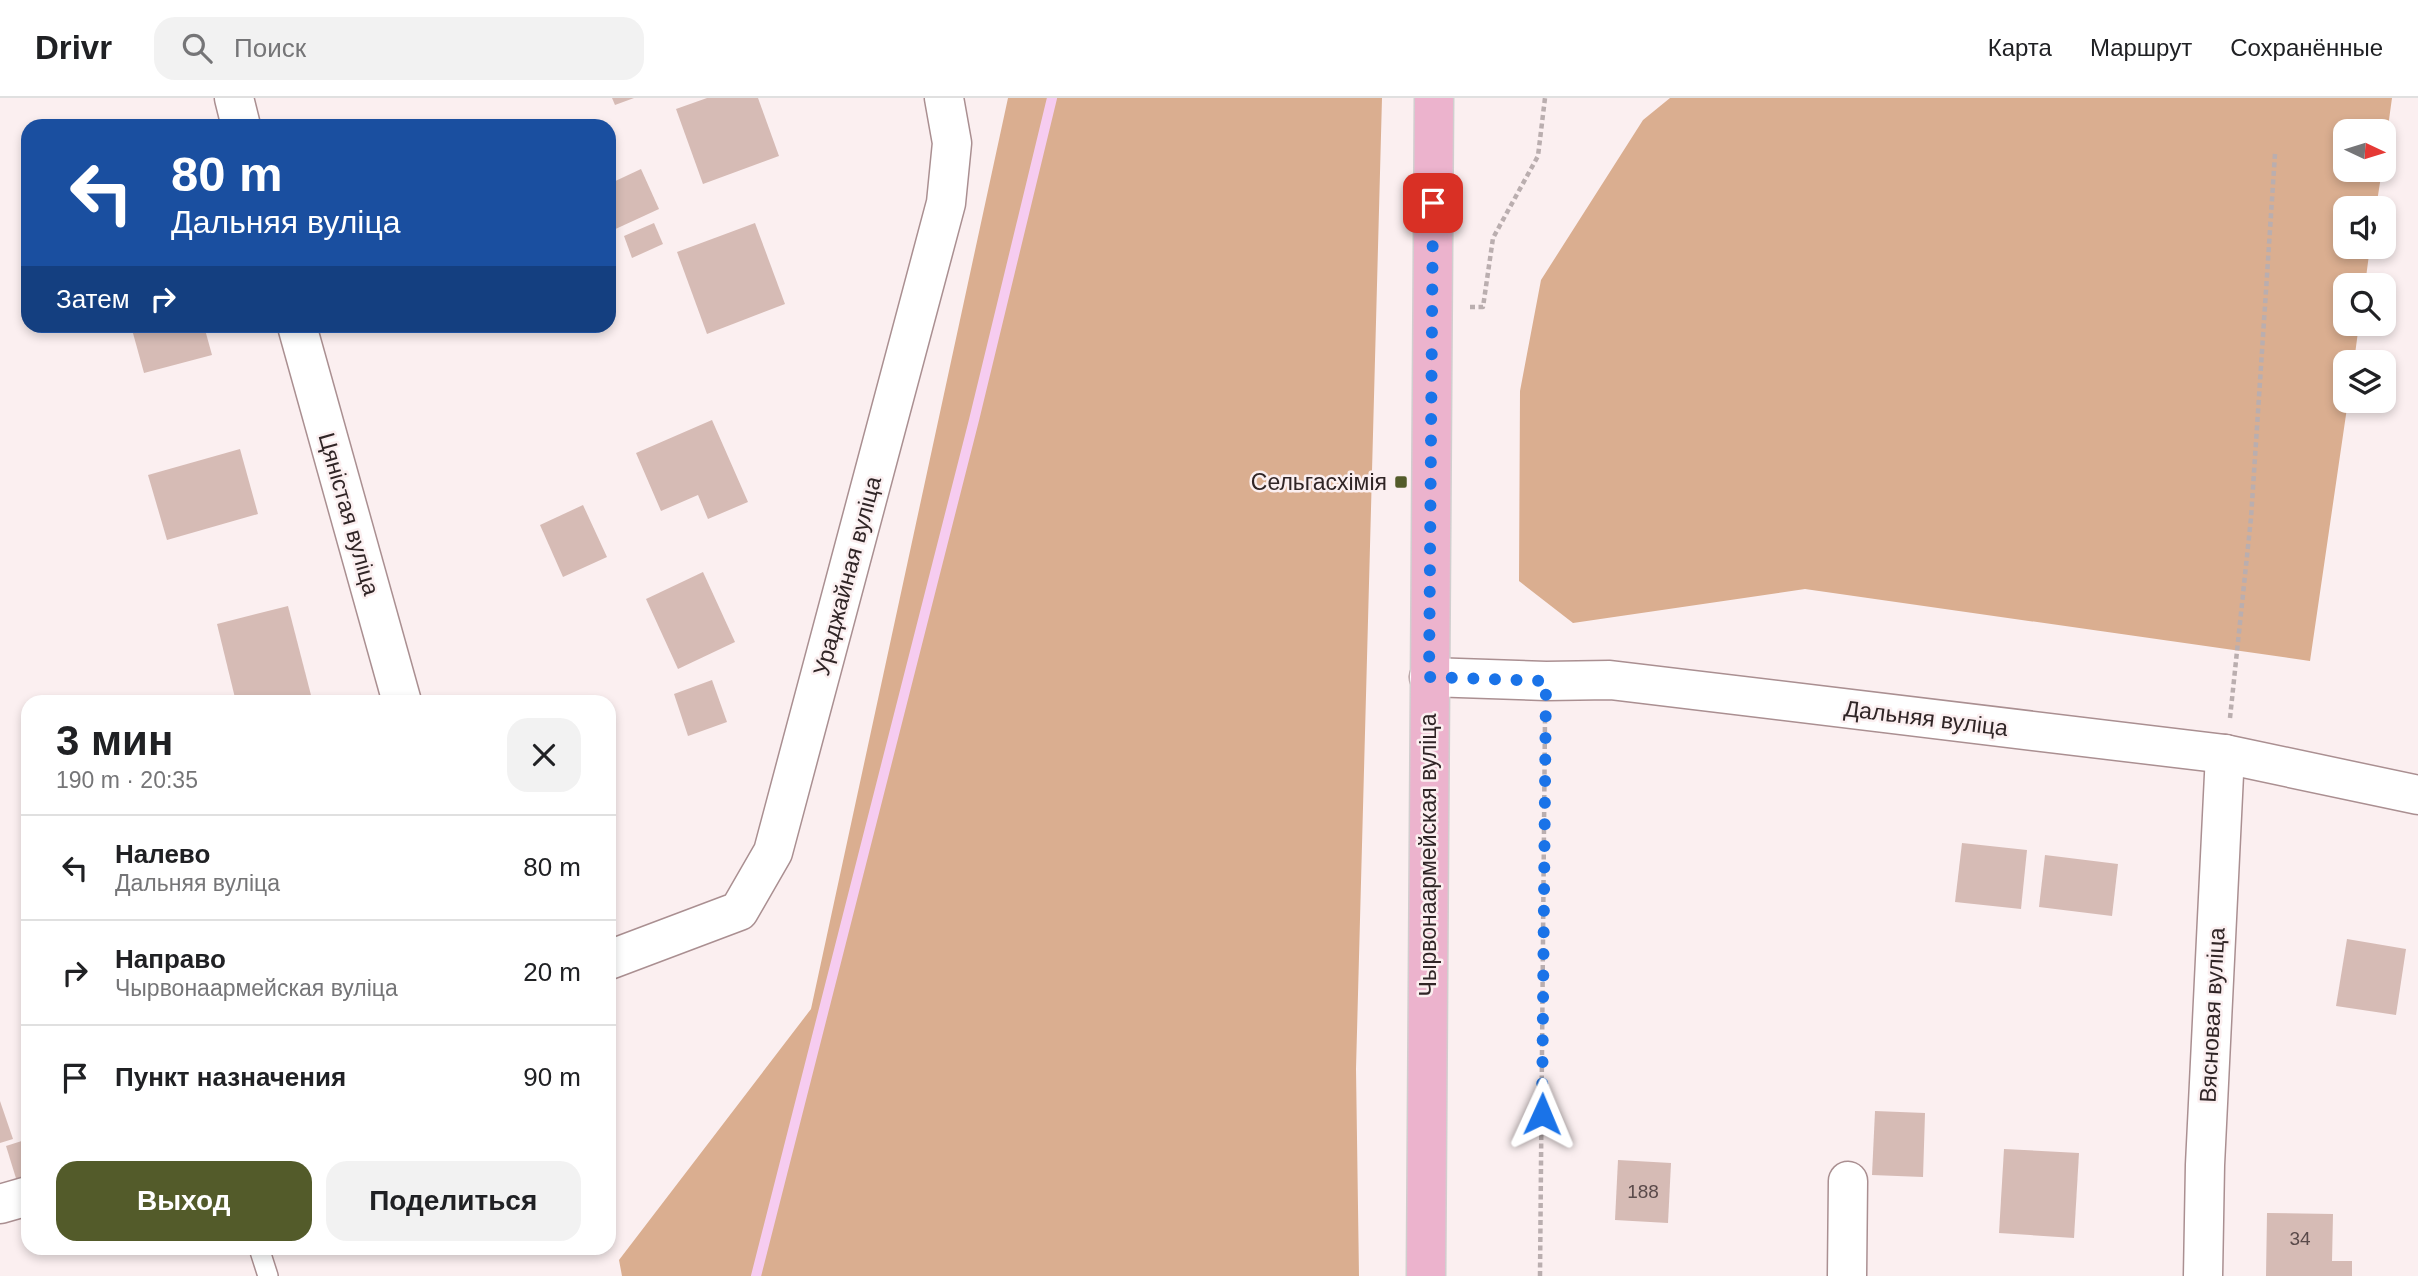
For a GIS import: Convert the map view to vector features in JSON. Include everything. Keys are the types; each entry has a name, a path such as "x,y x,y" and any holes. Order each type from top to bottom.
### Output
{"main road":[{"name":"Чырвонаармейская вуліца","path":"1426,1276 1434,98"}],"street":[{"path":"234,98 240,119"},
{"name":"Ураджайная вуліца","path":"616,957 739,911 773,852 946,203 952,143 944,98"},
{"name":"Цяністая вуліца","path":"299,333 400,695"},
{"name":"Дальняя вуліца","path":"1429,677 1610,680 2225,754 2418,795"},
{"name":"Вясновая вуліца","path":"2203,1276 2204,1164 2225,754"},
{"path":"1847,1276 1848,1181"},
{"path":"0,1204 21,1198"}],"lane":[{"path":"261,1255 268,1276"}],"path":[{"path":"2225,754 2251,517 2274,154"},
{"path":"1540,1276 1546,681"}],"shaded area":[{"path":"1008,98 1382,98 1356,1069 1359,1276 622,1276 619,1260 811,1009"},
{"path":"1670,98 2392,98 2389,119 2333,119 2333,182 2380,182 2378,196 2333,196 2333,259 2368,259 2367,273 2333,273 2333,336 2357,336 2356,350 2333,350 2333,413 2346,413 2310,661 1805,589 1573,623 1519,581 1520,391 1541,280 1643,120"}],"building":[{"path":"612,98 634,98 615,105"},
{"path":"707,98 758,98 779,156 703,184 676,109"},
{"path":"641,169 659,209 616,229 616,181"},
{"path":"654,223 663,244 632,258 624,236"},
{"path":"755,223 785,304 707,334 677,252"},
{"path":"133,333 206,333 212,355 144,373"},
{"path":"712,420 748,502 708,519 698,495 661,511 636,453"},
{"path":"240,449 258,514 167,540 148,475"},
{"path":"583,505 607,557 563,577 540,525"},
{"path":"703,572 735,642 678,669 646,599"},
{"path":"288,606 311,695 234,695 217,624"},
{"path":"712,680 727,722 688,736 674,694"},
{"path":"1962,843 2027,850 2021,909 1955,902"},
{"path":"2045,855 2118,864 2112,916 2039,907"},
{"path":"2347,939 2406,949 2396,1015 2336,1006"},
{"path":"0,1101 13,1139 0,1143"},
{"path":"1875,1111 1925,1113 1923,1177 1872,1175"},
{"path":"21,1141 21,1187 19,1188 6,1146"},
{"path":"2004,1149 2079,1153 2074,1238 1999,1233"},
{"path":"1618,1160 1671,1163 1668,1223 1615,1220"},
{"path":"2267,1213 2333,1214 2332,1261 2352,1261 2352,1276 2266,1276"}],"waterway":[{"path":"756,1276 974,420 1052,98"}],"place":[{"name":"Сельгасхімія","path":"1401,482"}],"route":[{"path":"1433,203 1429,677 1546,681 1542,1114"}]}
